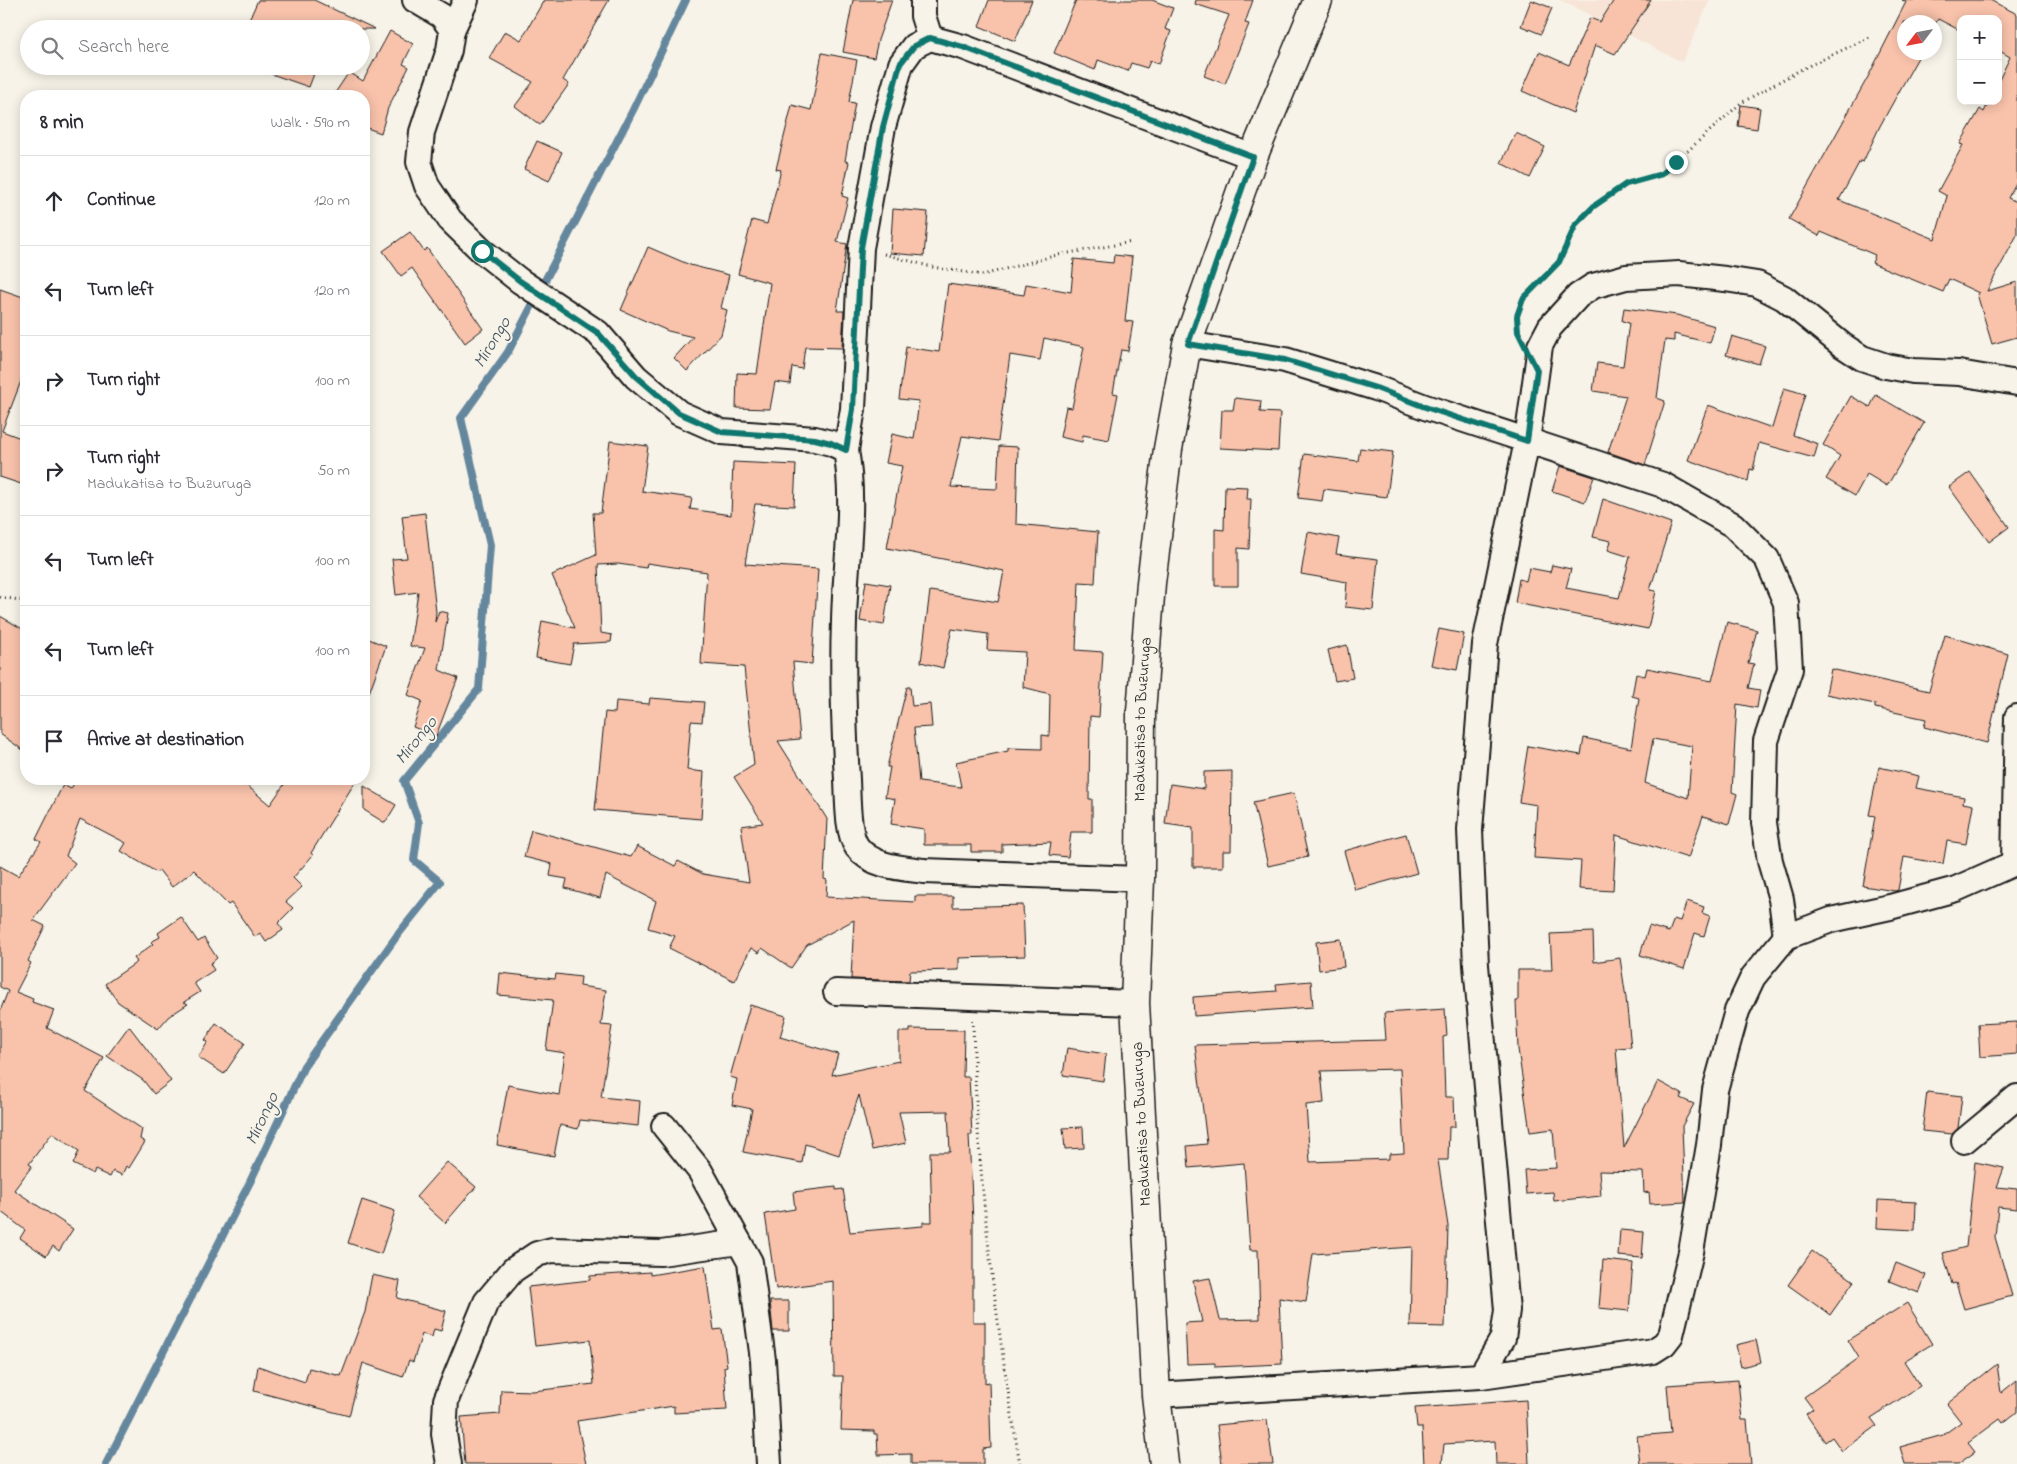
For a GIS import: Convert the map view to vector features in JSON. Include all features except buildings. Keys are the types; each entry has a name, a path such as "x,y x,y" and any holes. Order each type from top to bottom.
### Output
{"main road":[{"name":"Madukatisa to Buzuruga","path":"1164,1464 1156,1395 1136,1003 1140,879 1141,712 1150,593 1168,449 1188,344 1253,157 1318,0"}],"street":[{"path":"415,0 442,16 452,30"},
{"path":"466,0 452,30 449,50 422,132 419,162 427,186 450,220 482,251 520,281 598,333 636,376 679,413 722,432 815,439 831,443 846,450"},
{"path":"923,0 923,16 930,38"},
{"path":"1140,879 924,871 895,867 873,860 857,847 850,823 843,708 844,620 851,496 846,450 853,409 861,248 883,127 900,64 914,46 930,38 963,47 1253,157"},
{"path":"1481,1376 1503,1338 1507,1310 1476,965 1470,830 1485,644 1527,441 1540,346 1550,327 1578,296 1593,286 1626,277 1679,274 1757,284 1784,298 1842,345 1862,358 1886,366 1913,371 1996,378 2017,383"},
{"path":"1188,344 1285,360 1376,388 1425,407 1663,485 1733,524 1767,558 1786,603 1790,669 1766,741 1764,824 1770,861 1781,899 1786,937"},
{"path":"1156,1395 1481,1376 1653,1351 1664,1344 1671,1335 1691,1252 1709,1145 1715,1090 1737,1011 1753,977 1786,937 1831,920 1890,908 1956,889 2016,862 2017,723"},
{"path":"836,992 1136,1003"},
{"path":"1964,1141 2017,1097"},
{"path":"664,1126 700,1170 750,1262 763,1360 766,1460"},
{"path":"449,1464 444,1434 446,1400 486,1302 498,1285 513,1270 537,1254 552,1250 661,1253 739,1242"}],"path":[{"path":"1537,370 1518,332 1517,316 1523,299 1559,262 1576,224 1594,206 1626,184 1662,174 1741,103 1800,70 1870,37"},
{"path":"861,248 932,267 983,275 1057,255 1132,242"},
{"path":"0,597 20,601"},
{"path":"973,997 974,1051 989,1266 1020,1464"}],"shaded area":[{"path":"1560,0 1710,0 1682,62"}],"waterway":[{"name":"Mirongo","path":"106,1464 250,1182 304,1066 396,937 440,882 414,860 419,823 404,781 479,689 490,545 461,418 508,352 633,110 686,0"}],"route":[{"path":"482,251 520,281 598,333 636,376 679,413 722,432 815,439 831,443 846,450 853,409 861,248 883,127 900,64 914,46 930,38 963,47 1253,157 1188,344 1285,360 1376,388 1425,407 1527,441 1537,370 1518,332 1517,316 1523,299 1559,262 1576,224 1594,206 1626,184 1662,174 1676,162"}]}
